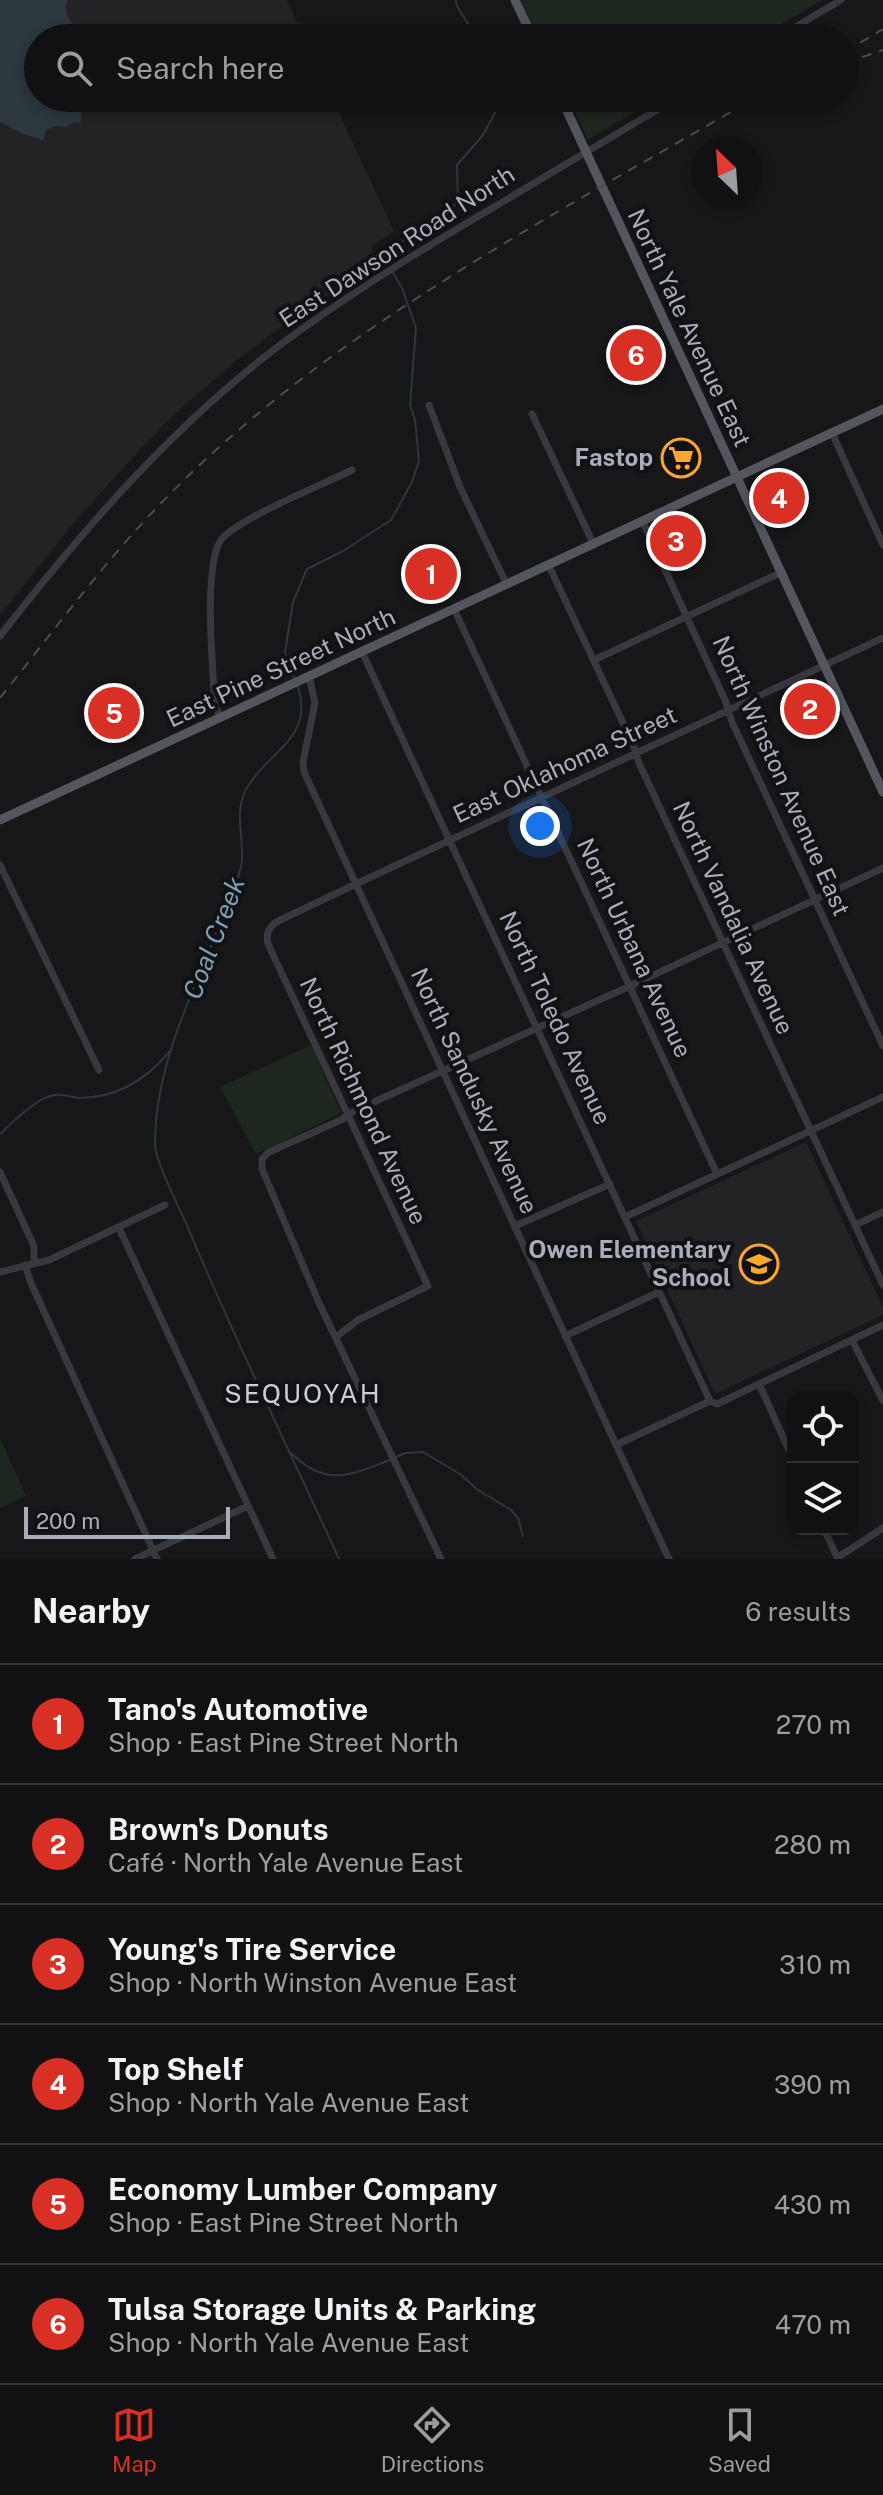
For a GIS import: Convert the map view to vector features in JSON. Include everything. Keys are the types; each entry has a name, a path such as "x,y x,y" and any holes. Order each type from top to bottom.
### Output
{"main road":[{"path":"515,0 526,24"},
{"name":"North Yale Avenue East","path":"567,112 883,792"},
{"name":"East Pine Street North","path":"0,820 883,409"}],"street":[{"path":"801,24 841,0"},
{"name":"East Dawson Road North","path":"0,636 88,526 168,442 275,349 397,265 653,112"},
{"path":"429,405 460,487 507,585"},
{"path":"532,414 594,545"},
{"path":"832,433 883,545"},
{"path":"221,718 215,706 211,568 222,539 246,521 352,470"},
{"name":"North Winston Avenue East","path":"643,522 883,1046"},
{"name":"North Vandalia Avenue","path":"549,566 883,1285"},
{"path":"594,660 782,572"},
{"name":"North Urbana Avenue","path":"454,609 717,1174"},
{"name":"East Oklahoma Street","path":"267,932 276,922 883,638"},
{"name":"North Toledo Avenue","path":"362,652 710,1401"},
{"name":"North Sandusky Avenue","path":"307,677 315,703 303,762 304,772 669,1559"},
{"path":"0,865 99,1070"},
{"path":"441,1559 336,1337 262,1169 262,1159 269,1152 883,868"},
{"name":"North Richmond Avenue","path":"267,932 268,944 428,1286 358,1320 336,1337"},
{"path":"625,1217 883,1097"},
{"path":"0,1172 34,1246 30,1264 31,1283 157,1559"},
{"path":"515,1226 610,1184"},
{"path":"0,1272 49,1260 165,1205"},
{"path":"855,1225 883,1212"},
{"path":"119,1228 273,1559"},
{"path":"565,1336 659,1292"},
{"path":"616,1445 710,1401 717,1404 883,1325"},
{"path":"852,1340 883,1401"},
{"path":"759,1384 787,1446"},
{"path":"135,1559 248,1506"},
{"path":"827,1535 837,1559 883,1528"}],"shaded area":[{"path":"0,0 287,0 298,24 24,24 24,112 339,112 394,231 371,247 379,266 307,307 236,361 166,422 82,513 0,615"},
{"path":"0,0 67,0 66,12 73,24 24,24 24,112 81,112 81,123 46,130 43,140 0,122"},
{"path":"521,0 822,0 782,24 532,24"},
{"path":"575,112 635,112 588,140"},
{"path":"311,1045 341,1113 256,1154 220,1087"},
{"name":"Owen Elementary School","path":"806,1142 883,1307 883,1315 715,1394 636,1221"},
{"path":"0,1438 26,1496 0,1508"}],"waterway":[{"name":"Coal Creek","path":"456,0 468,24"},
{"name":"Coal Creek","path":"390,265 385,255 389,251 428,228 458,202 457,165 483,135 495,112"},
{"name":"Coal Creek","path":"294,678 285,652 293,602 307,569 343,551 391,520 412,482 419,461 415,420 410,405 416,328 402,288 392,271"},
{"name":"Coal Creek","path":"297,684 301,702 296,730 257,773 243,797 240,807 242,863 174,1040 157,1109 155,1144 163,1172 339,1559"},
{"name":"Coal Creek","path":"0,1134 48,1097 93,1097 130,1086 151,1071 169,1052"},
{"path":"396,1457 423,1452 460,1474 478,1490 511,1510 518,1518 523,1536"},
{"path":"291,1453 315,1471 338,1475 390,1460"}],"railway":[{"path":"859,44 883,29"},
{"path":"859,58 883,50"},
{"path":"0,698 88,586 158,506 246,424 313,370 384,320 531,227 731,112"}],"place":[{"name":"Tulsa Storage Units & Parking","path":"636,355"},
{"name":"Fastop","path":"681,458"},
{"name":"Top Shelf","path":"779,498"},
{"name":"Young's Tire Service","path":"676,541"},
{"name":"Tano's Automotive","path":"431,574"},
{"name":"Brown's Donuts","path":"810,709"},
{"name":"Economy Lumber Company","path":"114,713"},
{"name":"Owen Elementary School","path":"759,1264"}],"district":[{"name":"SEQUOYAH","path":"303,1394"}]}
